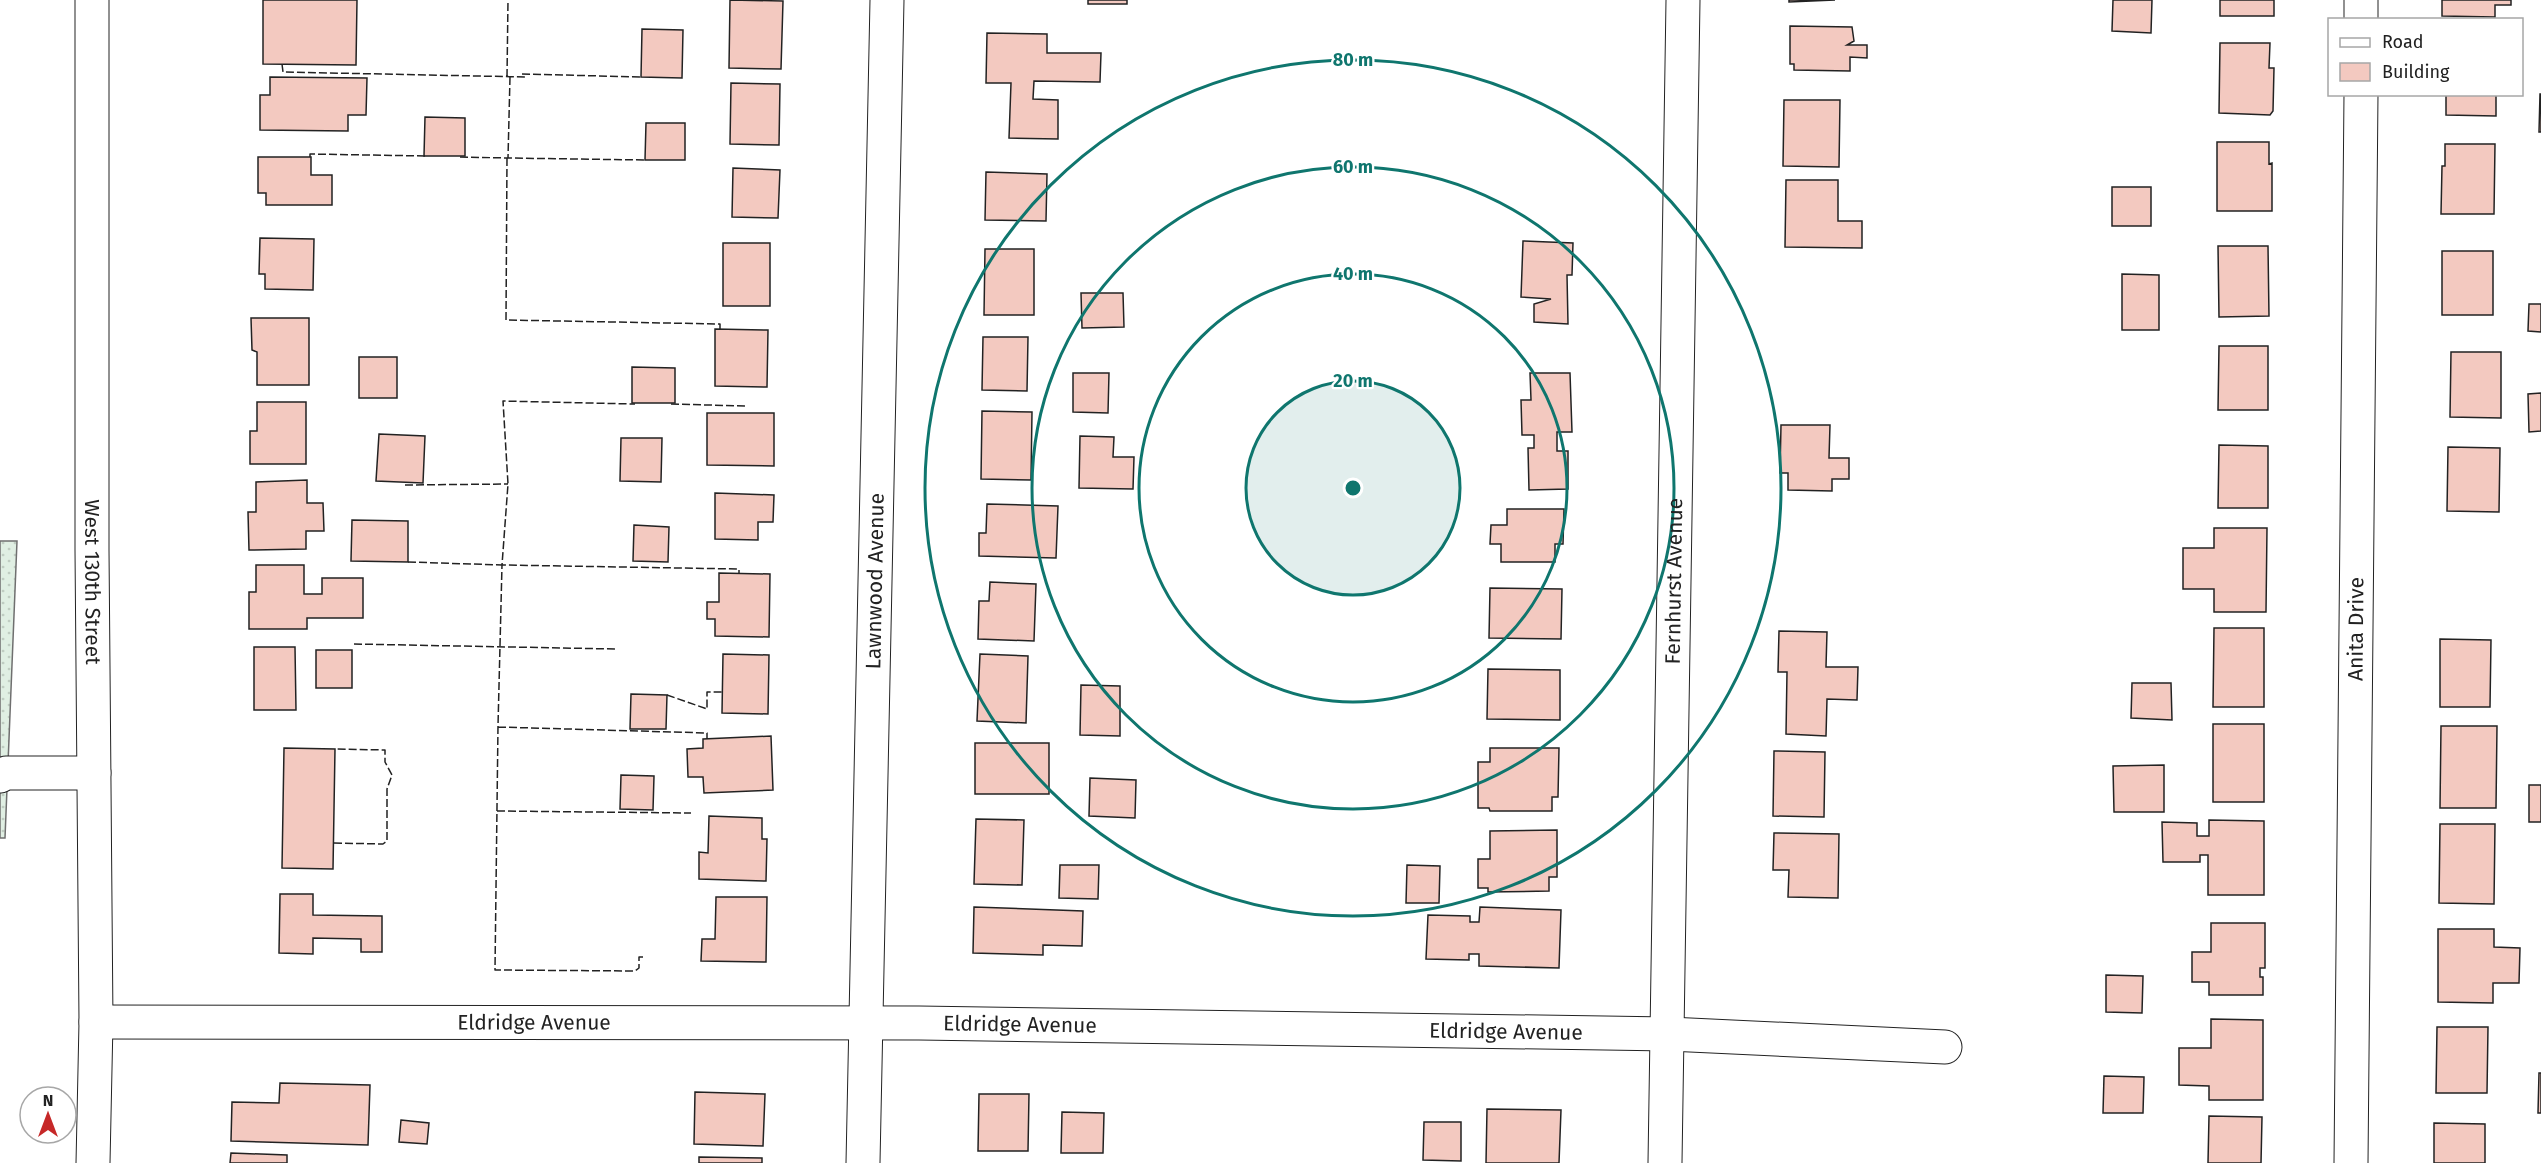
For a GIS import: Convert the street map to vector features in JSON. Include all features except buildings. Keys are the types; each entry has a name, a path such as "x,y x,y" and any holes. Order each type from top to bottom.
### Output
{"street":[{"name":"West 130th Street","path":"92,0 96,1023 93,1163"},
{"name":"Lawnwood Avenue","path":"863,1163 887,0"},
{"name":"Fernhurst Avenue","path":"1665,1163 1669,1034 1683,0"},
{"path":"2361,0 2361,18"},
{"name":"Anita Drive","path":"2351,1163 2361,96"},
{"path":"0,776 6,773 94,773"},
{"name":"Eldridge Avenue","path":"96,1023 865,1023 1669,1034 1945,1047"}],"green space":[{"path":"0,541 17,541 5,838 0,838"}],"fence":[{"path":"507,77 508,0"},
{"path":"282,64 283,72 526,77"},
{"path":"522,74 641,77"},
{"path":"510,77 508,158 645,160"},
{"path":"310,157 310,154 427,156"},
{"path":"460,157 508,158"},
{"path":"507,158 506,320 720,324 720,329"},
{"path":"408,562 502,565 508,484 503,401 635,404"},
{"path":"671,404 746,406"},
{"path":"405,485 508,484"},
{"path":"643,957 639,957 639,968 635,971 495,970 502,565 739,569 739,574"},
{"path":"354,644 615,649"},
{"path":"667,695 707,709 707,692 723,692"},
{"path":"498,727 707,733 707,739"},
{"path":"334,843 383,844 387,841 387,789 392,775 385,762 385,750 335,749"},
{"path":"497,811 691,813"}]}
